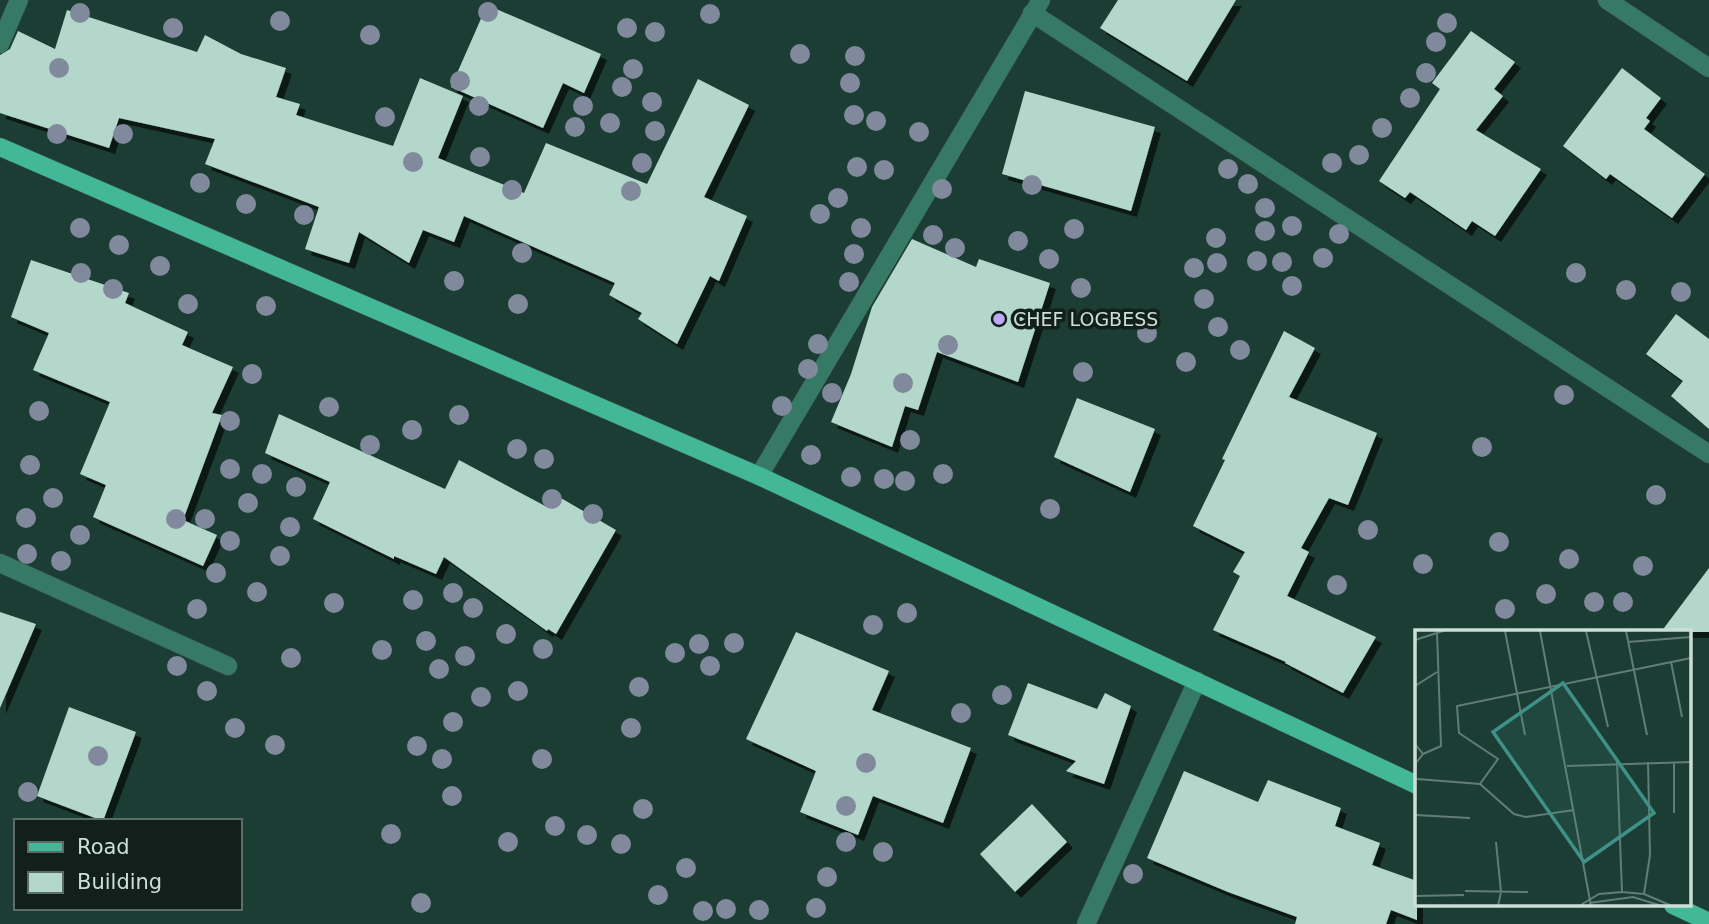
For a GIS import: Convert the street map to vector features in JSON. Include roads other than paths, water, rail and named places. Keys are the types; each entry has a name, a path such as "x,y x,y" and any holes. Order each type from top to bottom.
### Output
{"main road":[{"path":"0,147 759,476 1415,784"},
{"path":"1675,906 1709,922"}],"street":[{"path":"0,44 19,0"},
{"path":"1607,0 1709,68"},
{"path":"759,476 1036,6 1709,454"},
{"path":"0,564 228,666"},
{"path":"1086,924 1196,681"}],"place":[{"name":"CHEF LOGBESS","path":"999,319"}]}
